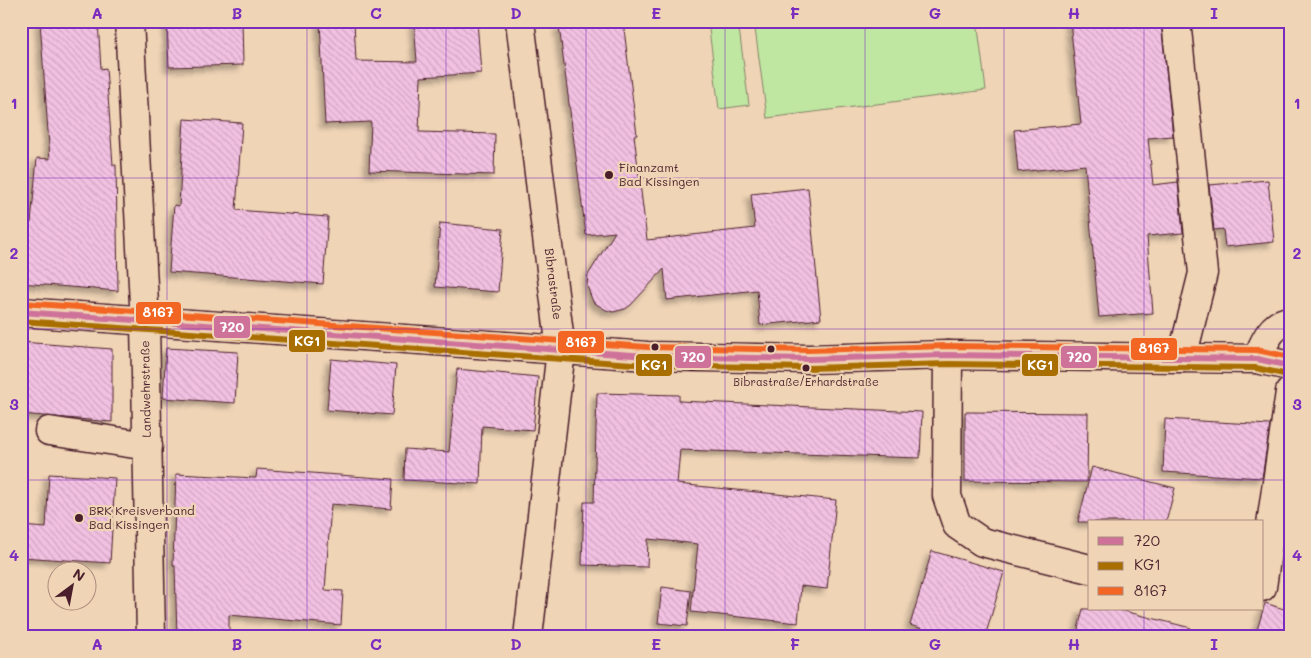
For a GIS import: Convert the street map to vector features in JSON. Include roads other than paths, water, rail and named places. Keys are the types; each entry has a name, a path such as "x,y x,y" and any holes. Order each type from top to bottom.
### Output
{"street":[{"name":"Landwehrstraße","path":"129,21 145,322 151,637"},
{"name":"Bibrastraße","path":"520,21 561,350 528,637"},
{"path":"1176,21 1202,273 1182,358"},
{"path":"21,312 648,356 809,359 948,355 1257,359 1290,366"},
{"path":"1257,359 1267,335 1283,322 1290,321"},
{"path":"948,355 947,496 957,524 982,542 1088,569"},
{"path":"1264,573 1290,392"},
{"path":"49,431 148,446"}],"place":[{"name":"Finanzamt Bad Kissingen","path":"609,175"},
{"name":"Bibrastraße/Erhardstraße","path":"806,368"},
{"name":"BRK Kreisverband Bad Kissingen","path":"79,518"}]}
